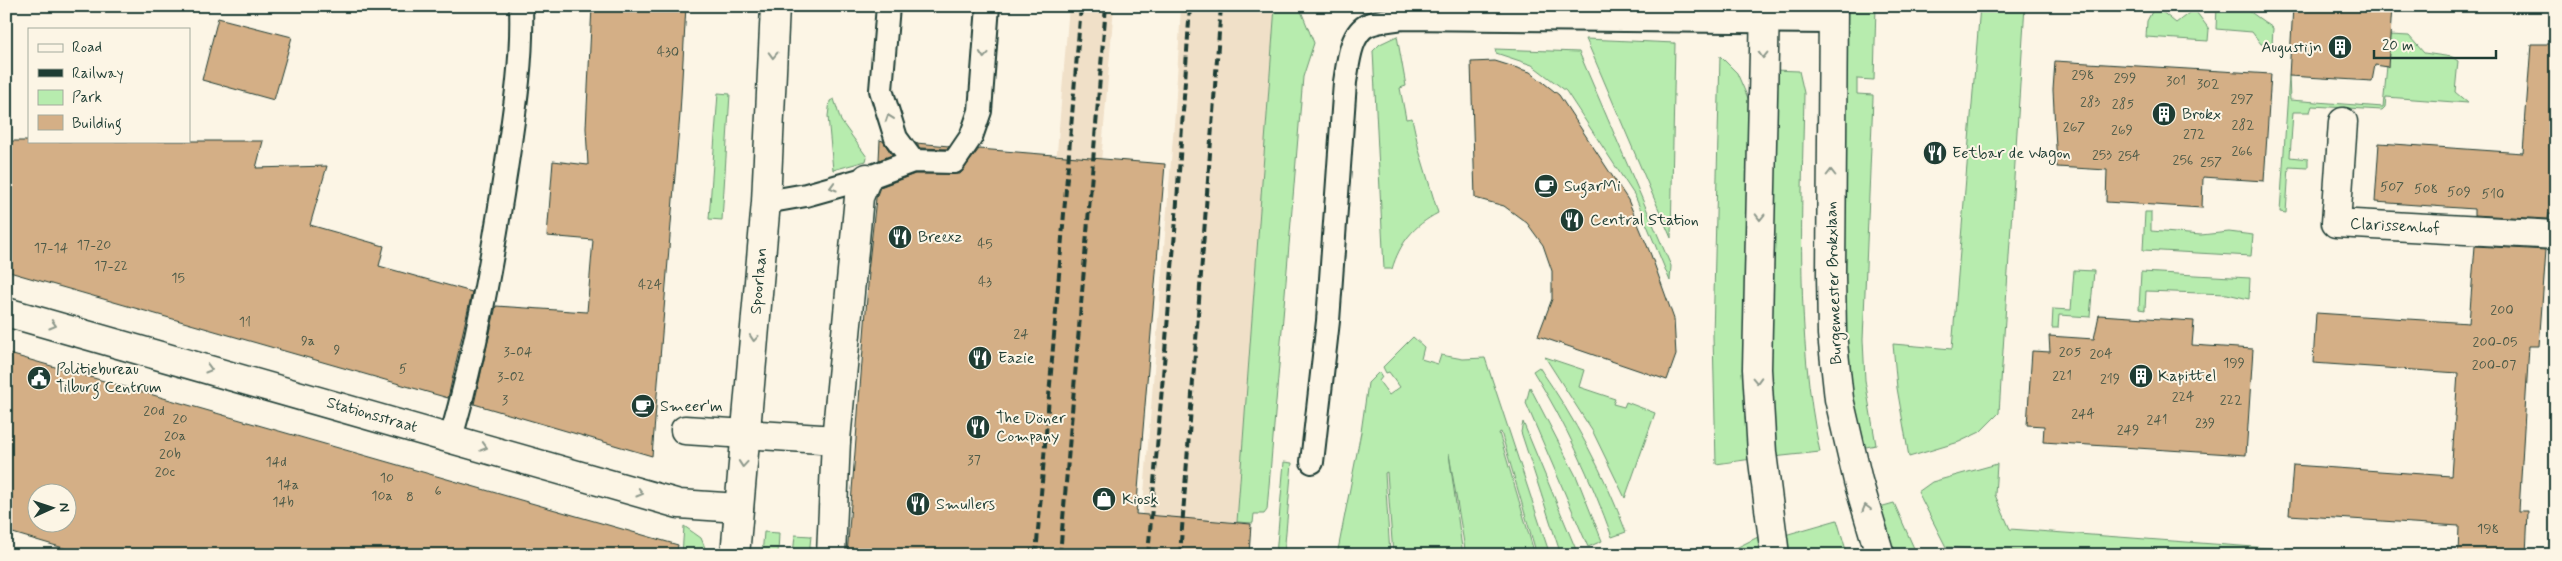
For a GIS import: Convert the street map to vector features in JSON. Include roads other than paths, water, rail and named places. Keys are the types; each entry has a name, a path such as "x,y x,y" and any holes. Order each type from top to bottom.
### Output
{"street":[{"name":"Spoorlaan","path":"735,555 766,202 775,6"},
{"path":"1764,14 1757,369 1762,453 1775,555"},
{"name":"Burgemeester Brokxlaan","path":"1833,14 1832,334 1839,399 1858,481 1880,555"},
{"name":"Clarissenhof","path":"2343,122 2336,223 2556,236"},
{"path":"831,555 836,440 859,197 866,178"},
{"name":"Stationsstraat","path":"6,312 679,504 739,508"},
{"path":"685,430 836,440"}],"lane":[{"path":"451,438 469,374 500,209 521,46 521,6"},
{"path":"888,6 881,90 896,138 913,161"},
{"path":"766,202 806,195 866,178 913,161 954,162 972,137 980,110 988,6"},
{"path":"1312,462 1328,321 1345,82 1350,54 1357,37 1367,25 1403,18 1833,14"}],"railway":[{"path":"1036,555 1081,6"},
{"path":"1060,555 1106,6"},
{"path":"1148,555 1175,232 1190,6"},
{"path":"1180,555 1221,6"}],"place":[{"name":"Augustijn","path":"2340,47"},
{"name":"Brokx","path":"2164,114"},
{"name":"Eetbar de Wagon","path":"1935,153"},
{"name":"SugarMi","path":"1546,186"},
{"name":"Central Station","path":"1572,220"},
{"name":"Breexz","path":"900,237"},
{"name":"Eazie","path":"980,358"},
{"name":"Kapittel","path":"2141,376"},
{"name":"Politiebureau Tilburg Centrum","path":"39,378"},
{"name":"Smeer'm","path":"643,406"},
{"name":"The Döner Company","path":"978,427"},
{"name":"Kiosk","path":"1104,499"},
{"name":"Smullers","path":"918,504"}]}
